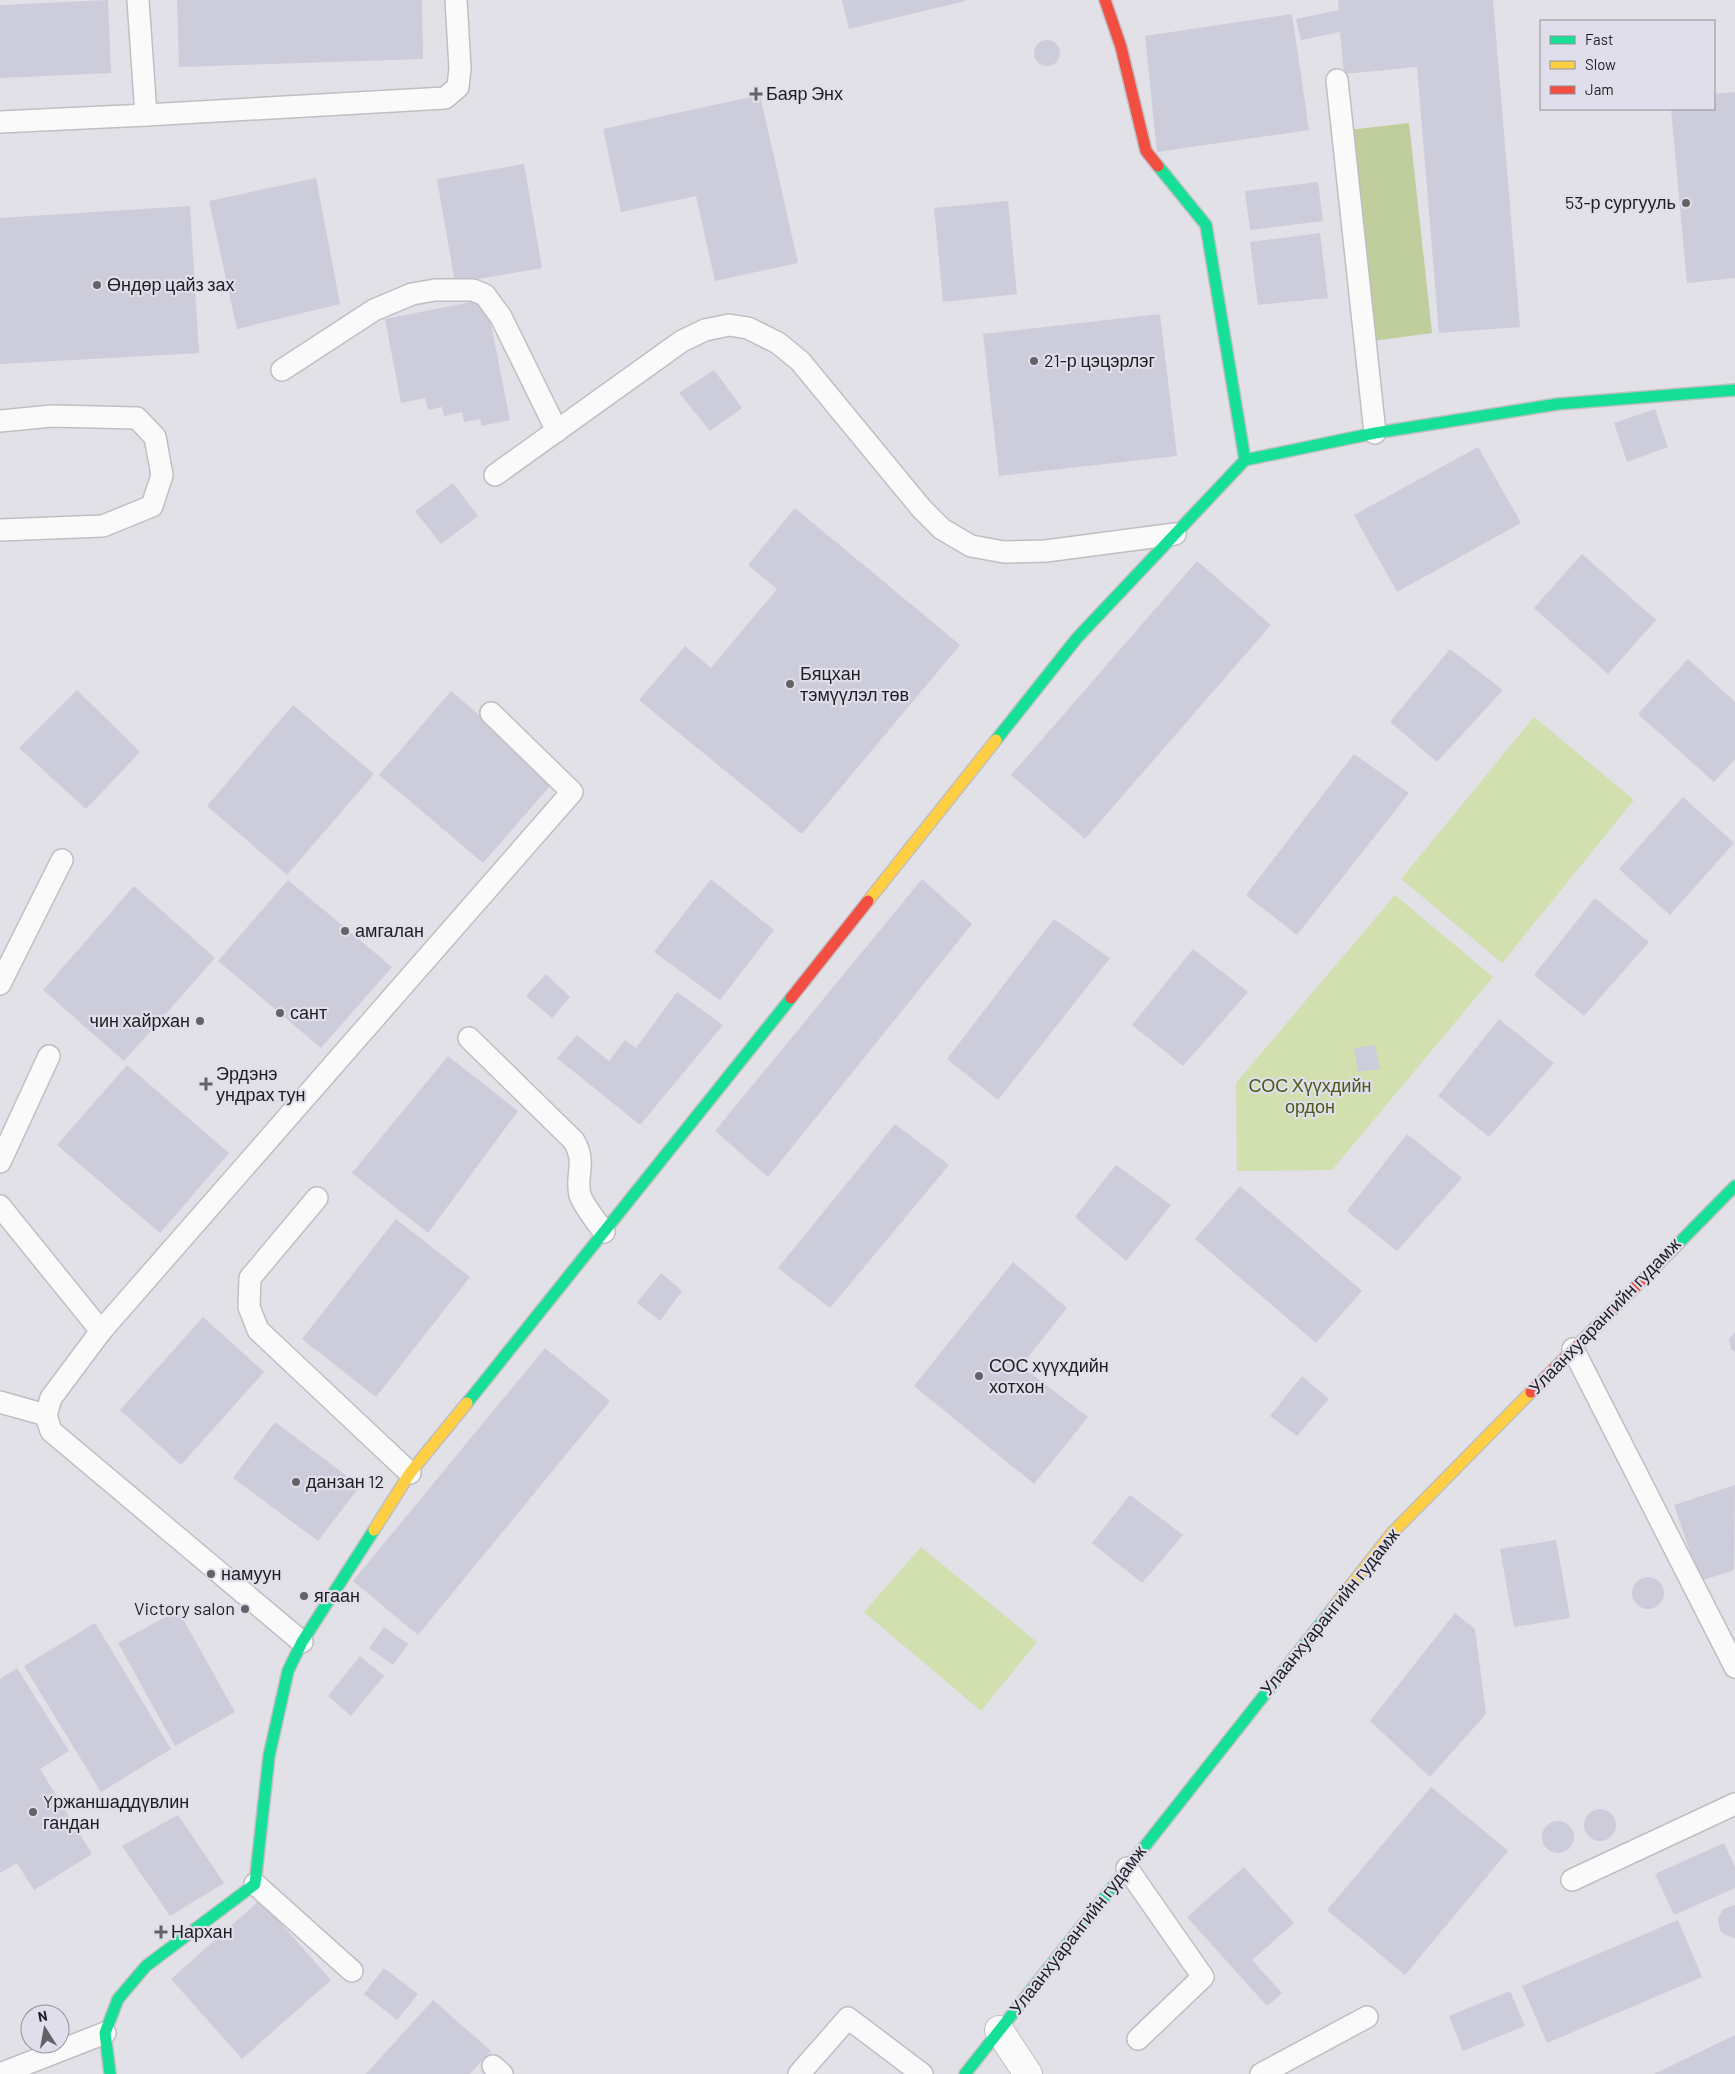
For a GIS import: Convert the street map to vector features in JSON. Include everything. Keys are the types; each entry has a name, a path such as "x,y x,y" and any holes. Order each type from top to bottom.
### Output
{"street":[{"path":"1105,0 1121,47 1146,151 1206,225 1245,460"},
{"path":"110,2074 105,2033 118,1999 146,1966 255,1884 269,1756 288,1671 302,1642 410,1473 1077,638 1245,460 1375,432 1558,404 1735,390"},
{"name":"Улаанхуарангийн гудамж","path":"965,2074 1392,1533 1735,1186"},
{"path":"999,2030 1028,2074"}],"lane":[{"path":"138,0 146,115"},
{"path":"0,122 444,98 458,86 459,78 456,0"},
{"path":"1337,80 1375,432"},
{"path":"282,370 374,310 404,297 435,290 473,290 485,295 501,317 557,431"},
{"path":"495,475 682,341 705,330 729,325 748,328 769,337 800,361 921,508 942,529 971,546 1004,552 1046,550 1175,534"},
{"path":"0,421 52,416 137,418 155,436 162,475 152,506 103,526 0,530"},
{"path":"302,1642 51,1431 46,1415 51,1398 101,1331 572,792 490,713"},
{"path":"0,984 62,860"},
{"path":"469,1038 574,1141 581,1158 580,1196 604,1232"},
{"path":"0,1162 49,1056"},
{"path":"317,1198 250,1278 249,1307 258,1330 410,1473"},
{"path":"0,1206 101,1331"},
{"path":"1573,1349 1735,1667"},
{"path":"0,1402 46,1415"},
{"path":"1572,1880 1735,1804"},
{"path":"1127,1868 1203,1977 1138,2039"},
{"path":"255,1884 352,1971"},
{"path":"1261,2074 1367,2017"},
{"path":"799,2074 848,2018 922,2074"},
{"path":"0,2074 105,2033"}],"green space":[{"path":"1409,123 1432,333 1373,341 1349,130"},
{"path":"1534,717 1634,800 1502,963 1401,879"},
{"name":"СОС Хүүхдийн ордон","path":"1395,895 1493,977 1332,1170 1237,1171 1236,1083"},
{"path":"921,1547 1037,1642 981,1711 864,1612"}],"building":[{"path":"108,0 111,73 0,78 0,5"},
{"path":"177,0 422,0 423,59 179,67"},
{"path":"842,0 965,0 965,1 849,29"},
{"path":"1338,0 1493,0 1520,327 1439,333 1417,67 1344,74 1340,32 1301,40 1296,19 1339,10"},
{"path":"1292,14 1309,130 1157,152 1145,36"},
{"path":"1047,40 1056,44 1060,53 1056,62 1047,66 1038,62 1034,53 1038,44"},
{"path":"1735,92 1735,278 1687,283 1671,110 1715,110 1715,94"},
{"path":"760,95 798,263 715,281 696,196 621,212 603,129"},
{"path":"524,164 542,268 455,283 437,179"},
{"path":"316,178 340,304 237,329 209,201"},
{"path":"1318,182 1323,221 1250,230 1245,191"},
{"path":"1008,201 1017,294 943,302 934,208"},
{"name":"Өндөр цайз зах","path":"190,206 199,353 0,364 0,218"},
{"path":"1320,233 1328,298 1258,305 1250,242"},
{"path":"486,299 510,420 482,426 480,419 464,422 462,412 444,416 442,407 428,410 425,398 401,403 385,319"},
{"path":"1160,314 1177,456 999,476 983,334"},
{"path":"714,370 742,408 710,431 679,393"},
{"path":"1655,409 1668,447 1627,462 1614,423"},
{"path":"1478,447 1521,523 1397,592 1354,515"},
{"path":"453,483 478,516 441,544 415,511"},
{"name":"Бяцхан тэмүүлэл төв","path":"795,508 960,645 802,834 639,700 685,646 711,668 777,589 748,565"},
{"path":"1582,554 1656,620 1608,674 1534,608"},
{"path":"1197,561 1271,625 1085,839 1011,775"},
{"path":"1450,649 1503,690 1437,762 1390,722"},
{"path":"1688,659 1735,702 1735,759 1714,782 1638,714"},
{"path":"77,690 140,752 86,809 19,748"},
{"path":"451,691 555,780 483,863 379,775"},
{"path":"293,705 374,774 287,875 207,806"},
{"path":"1354,754 1409,793 1297,935 1246,895"},
{"path":"1683,797 1734,843 1670,915 1619,869"},
{"path":"711,879 774,930 720,1000 654,952"},
{"path":"922,879 972,924 768,1177 715,1131"},
{"path":"288,880 392,967 321,1048 218,961"},
{"path":"134,886 215,958 124,1061 43,990"},
{"path":"1595,898 1649,942 1584,1016 1534,975"},
{"path":"1054,919 1110,958 998,1100 947,1059"},
{"path":"1193,949 1248,992 1183,1066 1132,1025"},
{"path":"546,974 570,997 552,1018 526,996"},
{"path":"677,992 723,1025 640,1125 557,1058 577,1035 609,1061 625,1040 636,1048"},
{"path":"1499,1019 1554,1063 1489,1137 1438,1096"},
{"path":"1375,1045 1380,1069 1358,1072 1354,1048"},
{"path":"448,1056 518,1111 428,1233 352,1173"},
{"path":"127,1065 229,1153 160,1233 57,1145"},
{"path":"895,1124 949,1165 830,1308 778,1268"},
{"path":"1407,1134 1462,1178 1397,1251 1347,1211"},
{"path":"1116,1165 1171,1205 1126,1261 1075,1217"},
{"path":"1240,1186 1362,1291 1316,1343 1195,1239"},
{"path":"396,1219 470,1277 376,1397 302,1339"},
{"name":"СОС хүүхдийн хотхон","path":"1013,1262 1067,1308 1021,1366 1088,1417 1034,1484 914,1386"},
{"path":"661,1273 682,1291 660,1321 637,1303"},
{"path":"203,1317 264,1372 181,1465 120,1410"},
{"path":"1735,1332 1735,1352 1731,1349 1729,1339"},
{"path":"545,1348 610,1401 418,1635 353,1581"},
{"path":"1302,1376 1329,1399 1297,1436 1270,1416"},
{"name":"данзан 12","path":"275,1422 360,1486 318,1541 233,1478"},
{"path":"1735,1485 1734,1570 1700,1581 1674,1505"},
{"path":"1130,1495 1183,1535 1142,1583 1092,1543"},
{"path":"1556,1540 1570,1618 1514,1627 1500,1549"},
{"path":"1648,1577 1654,1578 1659,1582 1663,1587 1663,1599 1659,1604 1654,1608 1648,1609 1642,1608 1637,1604 1633,1599 1632,1593 1633,1587 1637,1582 1642,1578"},
{"path":"178,1610 235,1712 175,1746 118,1643"},
{"path":"1455,1613 1475,1629 1486,1714 1430,1777 1370,1721"},
{"path":"95,1623 171,1749 101,1792 24,1666"},
{"path":"384,1627 408,1644 393,1665 369,1648"},
{"path":"360,1656 384,1676 351,1716 328,1696"},
{"name":"Yржаншаддүвлин гандан","path":"17,1668 69,1751 40,1769 92,1854 34,1890 17,1863 0,1873 0,1679"},
{"path":"1431,1787 1508,1851 1405,1975 1327,1910"},
{"path":"1600,1809 1611,1814 1616,1825 1611,1836 1600,1841 1589,1836 1584,1825 1589,1814"},
{"path":"178,1815 224,1883 170,1916 122,1846"},
{"path":"1558,1821 1570,1825 1574,1837 1570,1849 1558,1853 1546,1849 1542,1837 1546,1825"},
{"path":"1724,1843 1735,1867 1735,1888 1674,1915 1655,1874"},
{"path":"1244,1867 1294,1923 1252,1960 1282,1993 1267,2006 1187,1917"},
{"path":"260,1900 331,1980 242,2059 171,1979"},
{"path":"1735,1905 1734,1938 1720,1930 1718,1919 1723,1909"},
{"path":"1678,1920 1702,1977 1547,2043 1522,1986"},
{"path":"384,1968 418,1994 397,2020 364,1994"},
{"path":"1510,1991 1525,2026 1463,2051 1449,2016"},
{"path":"433,2000 491,2051 470,2074 366,2074"},
{"path":"1735,2035 1735,2074 1654,2074"}],"traffic: fast":[{"path":"996,740 1077,638 1245,460 1206,225 1158,166"},
{"path":"1245,460 1375,433 1558,404 1735,390"},
{"path":"467,1403 791,998"},
{"path":"1671,1251 1735,1186"},
{"path":"110,2074 105,2033 118,1999 146,1966 255,1884 269,1756 288,1671 302,1642 374,1530"},
{"path":"965,2074 1333,1608"}],"traffic: slow":[{"path":"868,901 996,740"},
{"path":"1333,1608 1392,1533 1531,1392"},
{"path":"374,1530 410,1473 467,1403"}],"traffic: jam":[{"path":"1105,0 1121,47 1146,151 1158,166"},
{"path":"791,998 868,901"},
{"path":"1531,1392 1671,1251"}],"place":[{"name":"Баяр Энх","path":"756,94"},
{"name":"53-р сургууль","path":"1686,203"},
{"name":"Өндөр цайз зах","path":"97,285"},
{"name":"21-р цэцэрлэг","path":"1034,361"},
{"name":"Бяцхан тэмүүлэл төв","path":"790,684"},
{"name":"амгалан","path":"345,931"},
{"name":"сант","path":"280,1013"},
{"name":"чин хайрхан","path":"200,1021"},
{"name":"Эрдэнэ ундрах тун","path":"206,1084"},
{"name":"СОС хүүхдийн хотхон","path":"979,1376"},
{"name":"данзан 12","path":"296,1482"},
{"name":"намуун","path":"211,1574"},
{"name":"ягаан","path":"304,1596"},
{"name":"Victory salon","path":"245,1609"},
{"name":"Yржаншаддүвлин гандан","path":"33,1812"},
{"name":"Нархан","path":"161,1932"}]}
